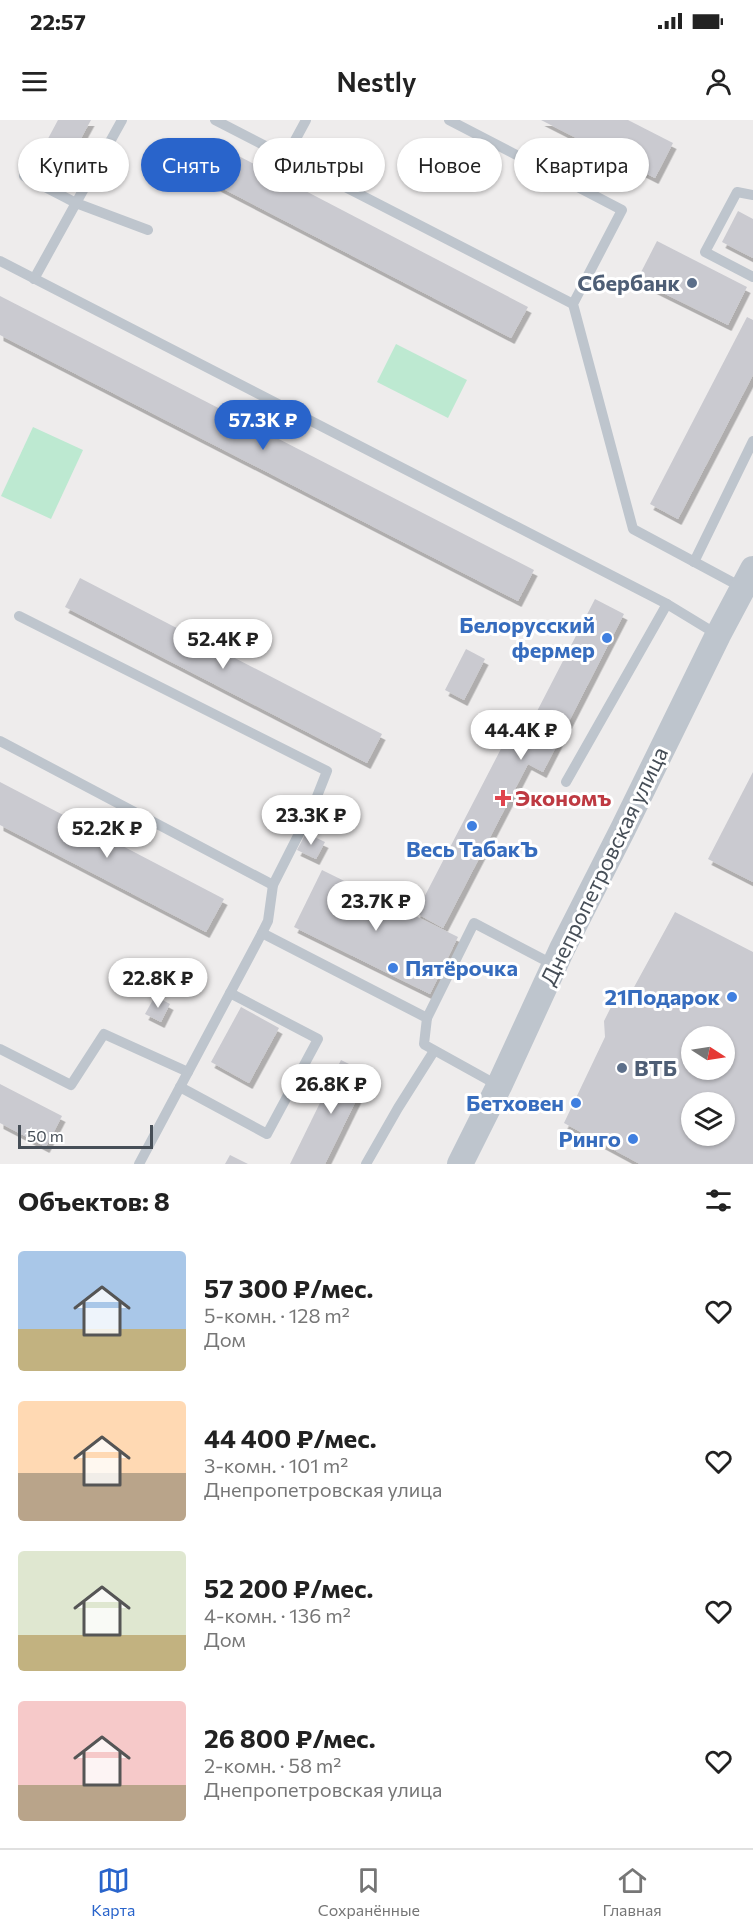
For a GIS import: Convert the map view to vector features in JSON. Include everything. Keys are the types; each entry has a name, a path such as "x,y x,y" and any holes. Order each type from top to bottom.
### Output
{"street":[{"name":"Днепропетровская улица","path":"460,1164 499,1086 554,965 718,635 747,588"}],"lane":[{"path":"34,279 122,120"},
{"path":"215,120 253,140"},
{"path":"296,138 306,120"},
{"path":"449,120 622,210 573,304 633,529 747,588"},
{"path":"54,192 75,203 148,230"},
{"path":"354,192 573,304"},
{"path":"753,195 737,192 705,252 753,277"},
{"path":"0,261 666,604 718,635"},
{"path":"694,562 753,441"},
{"path":"567,782 666,604"},
{"path":"19,616 327,771 314,804 273,885 268,921 139,1164"},
{"path":"0,741 273,885"},
{"path":"499,1086 424,1044 427,1018 474,923 554,965"},
{"path":"262,933 427,1018"},
{"path":"180,1087 267,1134 318,1039 230,993"},
{"path":"0,1049 71,1085 104,1034 188,1072"},
{"path":"366,1164 434,1051"}],"green space":[{"path":"396,344 467,380 448,418 377,382"},
{"path":"33,427 83,450 51,519 1,496"}],"building":[{"path":"58,120 91,120 81,138 48,138"},
{"path":"541,120 628,120 673,143 655,178 649,175 649,138 576,138"},
{"path":"241,157 253,164 253,192 308,192 528,307 511,338 229,192 241,192"},
{"path":"738,211 753,219 753,258 722,242"},
{"name":"Сбербанк","path":"657,241 747,287 728,325 637,280"},
{"path":"0,296 534,570 518,601 0,335"},
{"path":"747,317 753,320 753,375 678,519 650,504"},
{"path":"80,578 382,734 367,763 65,607"},
{"path":"595,599 624,614 543,772 528,764 443,928 416,913 504,743 517,750"},
{"path":"466,649 485,659 464,700 445,690"},
{"path":"753,772 753,882 708,859"},
{"path":"0,782 224,899 206,932 0,825"},
{"path":"306,833 325,842 316,859 297,850"},
{"path":"322,870 458,937 430,994 294,927"},
{"path":"675,912 753,952 753,1164 640,1164 564,1123 605,1037 604,1021 611,1007 627,1000"},
{"path":"155,996 170,1004 161,1022 145,1014"},
{"path":"241,1007 279,1028 249,1083 211,1062"},
{"path":"341,1060 369,1074 325,1164 290,1164"},
{"path":"0,1084 62,1116 46,1147 0,1123"},
{"path":"230,1155 248,1164 225,1164"}],"place":[{"name":"Сбербанк","path":"692,283"},
{"name":"Белорусский фермер","path":"607,638"},
{"name":"Экономъ","path":"503,798"},
{"name":"Весь ТабакЪ","path":"472,826"},
{"name":"Пятёрочка","path":"393,968"},
{"name":"21Подарок","path":"732,997"},
{"name":"ВТБ","path":"622,1068"},
{"name":"Бетховен","path":"576,1103"},
{"name":"Ринго","path":"633,1139"}]}
